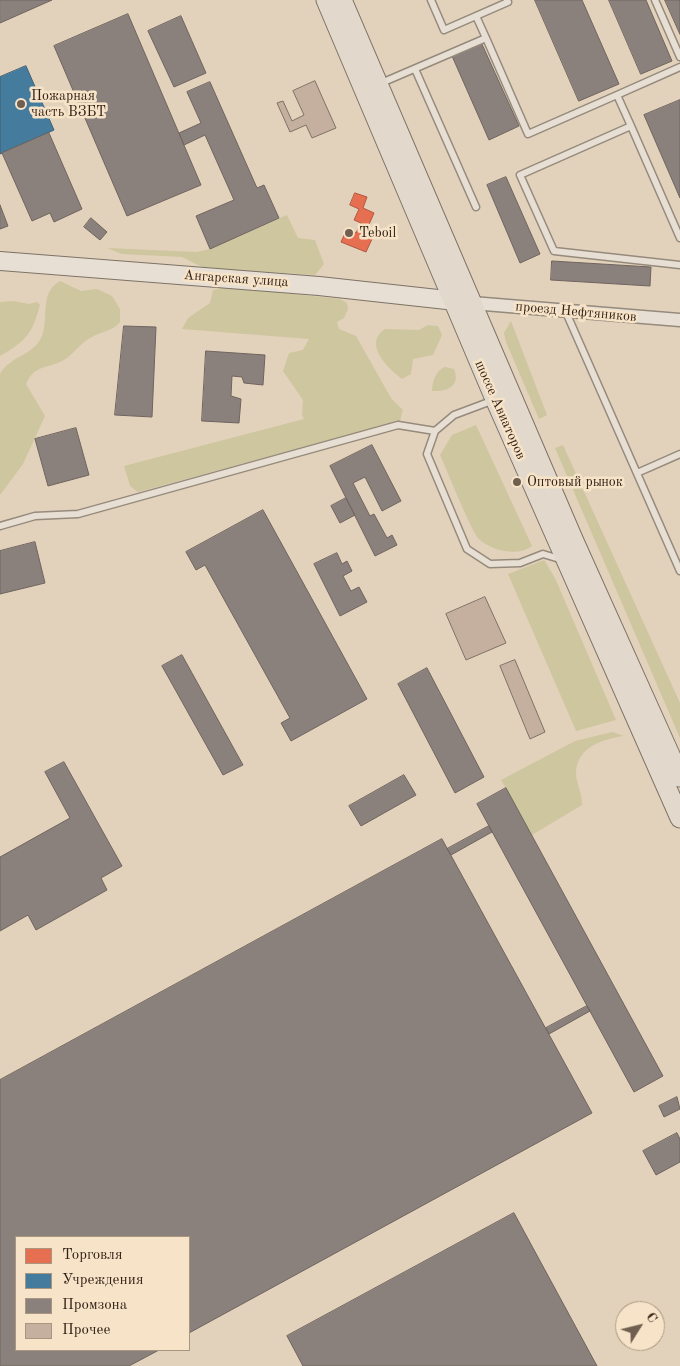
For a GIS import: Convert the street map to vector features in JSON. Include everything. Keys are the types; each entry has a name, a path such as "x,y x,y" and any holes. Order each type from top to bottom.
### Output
{"main road":[{"name":"шоссе Авиаторов","path":"326,0 495,400 680,818"},
{"name":"шоссе Авиаторов","path":"342,0 573,538 680,777"},
{"name":"Ангарская улица","path":"0,261 319,286 472,303"}],"street":[{"name":"проезд Нефтяников","path":"472,303 680,320"}],"lane":[{"path":"431,0 444,30 507,0"},
{"path":"655,0 680,57"},
{"path":"476,16 528,134 680,67"},
{"path":"379,84 486,38"},
{"path":"415,69 476,207"},
{"path":"617,95 680,238"},
{"path":"631,126 520,175 554,252 680,265"},
{"path":"565,310 680,570"},
{"path":"495,400 454,415 435,432 427,454 467,549 490,564 520,563 543,554 566,561"},
{"path":"0,526 35,516 78,514 398,425 435,432"},
{"path":"637,473 680,454"}],"shaded area":[{"path":"287,215 298,238 315,240 324,264 315,275 204,268 182,257 122,254 107,248 197,252 210,249"},
{"path":"60,281 81,291 97,289 112,296 120,309 120,322 113,328 87,340 61,362 39,369 30,377 26,384 45,416 23,464 0,495 0,374 4,368 37,344 41,338 49,292"},
{"path":"227,287 340,299 347,303 348,309 344,318 337,322 339,329 356,336 391,398 403,410 400,421 138,492 130,486 124,466 304,419 302,415 303,400 283,371 289,353 303,350 309,339 182,329 188,318 210,303 213,290"},
{"path":"14,301 29,304 37,302 40,305 27,336 0,356 0,302"},
{"path":"511,321 547,415 539,419 506,342 504,333"},
{"path":"428,325 438,326 442,335 433,355 413,359 411,374 402,379 380,356 376,342 379,335 385,329 419,330"},
{"path":"445,367 454,369 456,380 454,384 447,389 432,391 435,377"},
{"path":"476,425 532,546 526,549 513,552 505,551 491,547 479,539 465,513 440,455 452,435"},
{"path":"563,445 680,703 680,738 555,448"},
{"path":"544,560 555,578 616,720 576,731 508,574"},
{"path":"612,732 624,736 608,739 592,746 581,757 577,765 576,777 582,805 532,835 501,780 575,741"}],"building: Торговля":[{"path":"355,193 367,197 363,208 374,213 364,236 372,239 366,252 341,242 347,229 356,233 361,223 354,220 359,209 350,205"}],"building: Учреждения":[{"name":"Пожарная часть ВЗБТ","path":"26,66 54,130 0,154 0,77"}],"building: Промзона":[{"path":"0,0 52,0 0,23"},
{"path":"535,0 582,0 619,84 579,101"},
{"path":"609,0 646,0 672,61 641,74"},
{"path":"665,0 680,0 680,34"},
{"path":"128,14 201,185 127,216 54,46"},
{"path":"181,16 206,73 174,87 148,31"},
{"path":"481,42 519,126 489,140 452,56"},
{"path":"210,82 257,188 264,185 279,218 210,249 196,216 234,200 205,135 184,145 179,133 201,123 187,92"},
{"path":"680,100 680,198 644,115"},
{"path":"49,133 82,209 54,222 50,213 32,221 2,153"},
{"path":"506,177 540,254 520,263 487,185"},
{"path":"0,205 8,226 0,229"},
{"path":"91,218 107,232 100,240 84,227"},
{"path":"552,261 651,267 650,286 551,280"},
{"path":"124,326 156,327 152,417 115,415"},
{"path":"206,351 265,355 263,385 244,383 242,377 232,376 231,396 241,399 239,423 202,421"},
{"path":"76,428 89,475 48,486 35,439"},
{"path":"372,445 401,501 382,511 365,477 353,483 370,516 374,514 387,538 392,535 397,545 375,556 330,466"},
{"path":"346,498 355,515 340,523 331,506"},
{"path":"263,510 367,699 291,741 281,723 290,718 205,565 196,570 186,552"},
{"path":"35,542 45,583 0,594 0,551"},
{"path":"337,553 342,564 347,561 352,571 343,576 351,591 359,587 367,602 340,616 314,564"},
{"path":"182,655 243,765 223,775 162,666"},
{"path":"427,668 484,777 455,793 398,684"},
{"path":"64,762 122,866 101,878 107,890 36,930 28,915 0,931 0,857 70,818 45,772"},
{"path":"404,775 416,795 361,826 349,806"},
{"path":"506,788 663,1076 634,1092 477,804"},
{"path":"489,826 492,832 451,855 447,849"},
{"path":"442,839 592,1113 190,1332 190,1236 15,1236 15,1351 157,1351 129,1366 0,1366 0,1080"},
{"path":"587,1006 590,1011 549,1034 546,1028"},
{"path":"677,1097 680,1109 664,1117 659,1106"},
{"path":"677,1133 680,1139 680,1162 656,1175 643,1151"},
{"path":"514,1213 597,1366 303,1366 287,1336"}],"building: Прочее":[{"path":"315,81 336,128 312,138 306,125 290,132 277,103 283,101 292,121 304,115 293,91"},
{"path":"485,597 506,643 466,660 446,614"},
{"path":"515,660 545,732 530,739 500,666"}],"place":[{"name":"Пожарная часть ВЗБТ","path":"21,104"},
{"name":"Teboil","path":"349,233"},
{"name":"Оптовый рынок","path":"517,482"}]}
